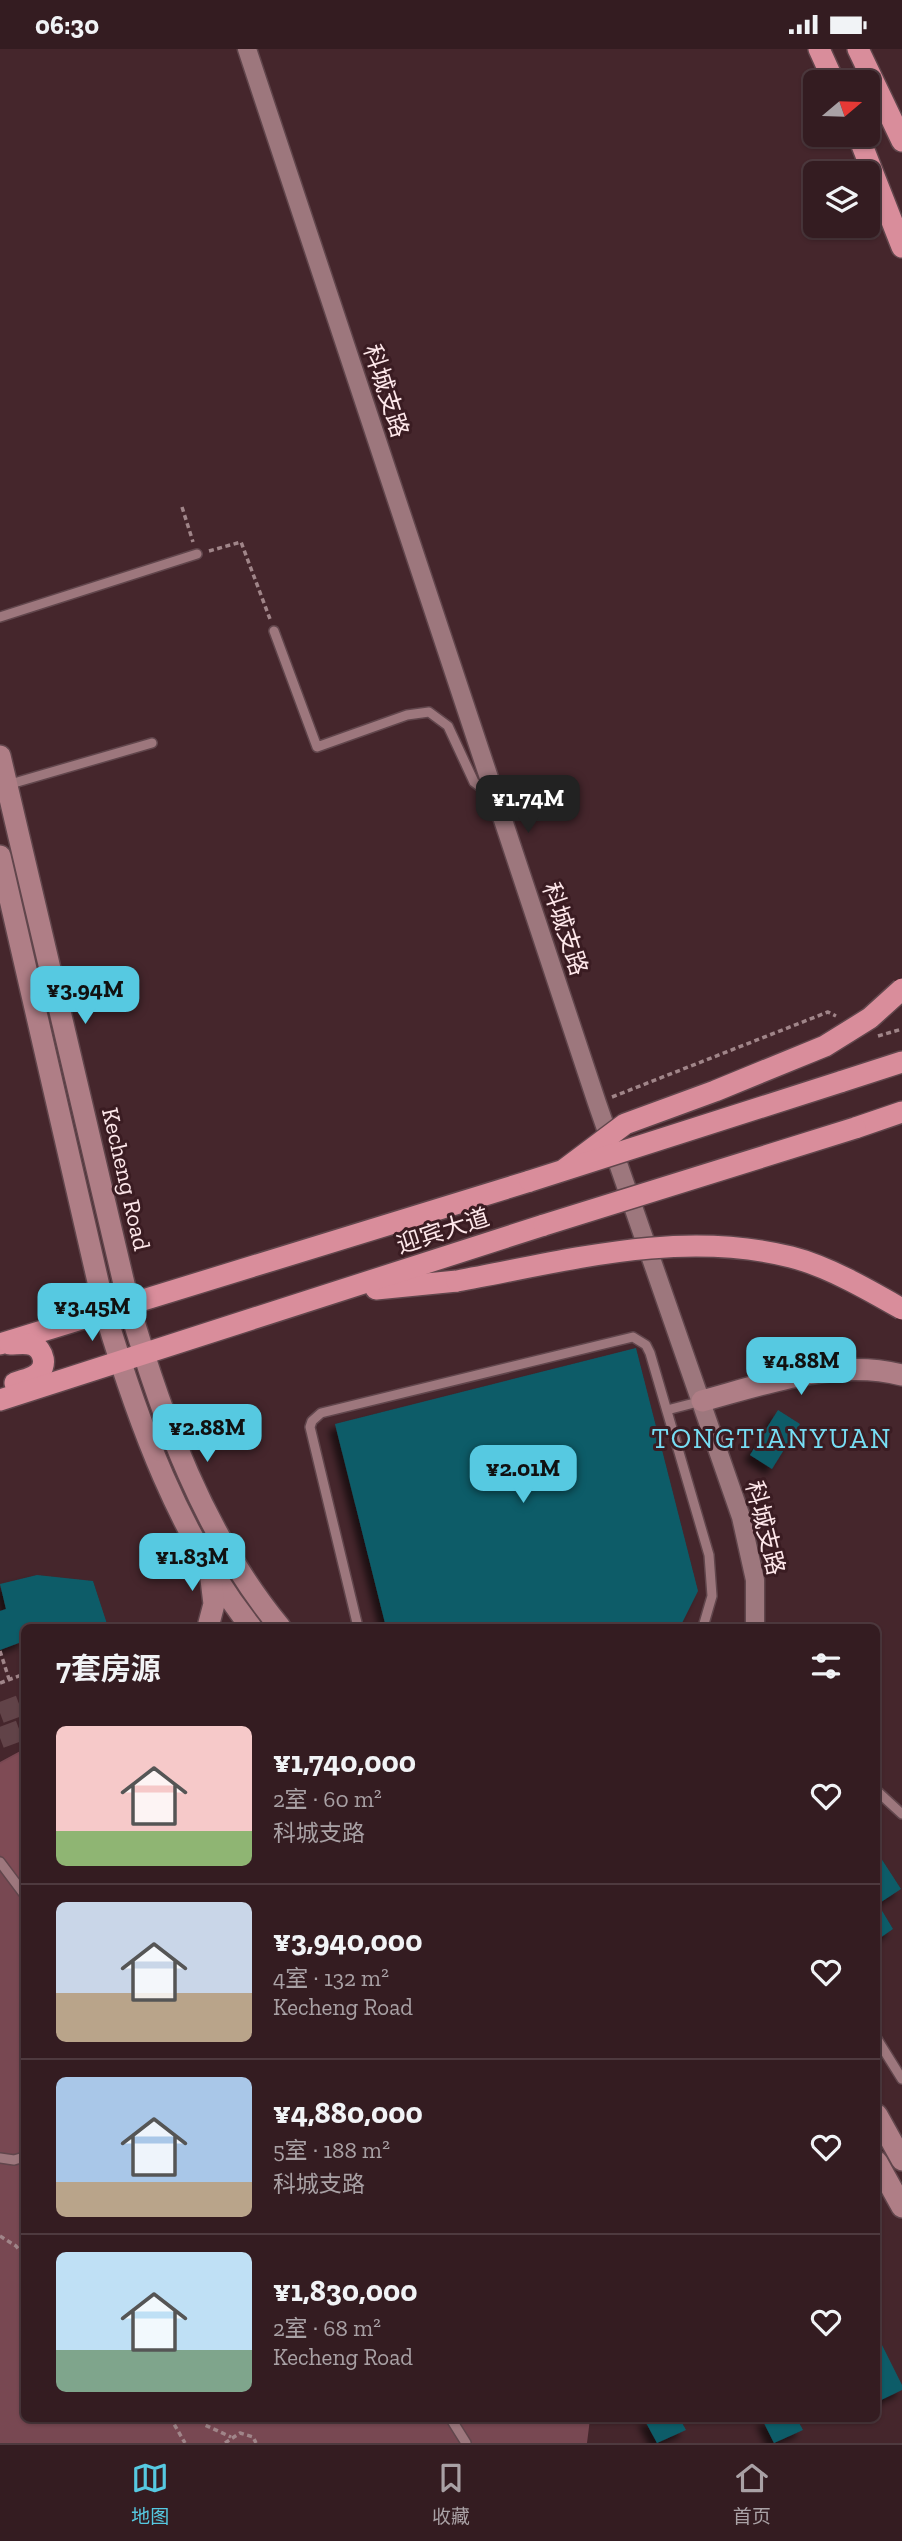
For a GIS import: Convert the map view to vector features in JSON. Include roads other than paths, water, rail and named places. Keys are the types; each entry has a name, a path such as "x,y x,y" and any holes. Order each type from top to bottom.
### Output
{"highway":[{"path":"819,49 829,70"},
{"path":"858,49 902,141"},
{"path":"863,147 902,247"},
{"path":"565,1169 625,1124 825,1046 870,1018 902,989"},
{"name":"迎宾大道","path":"1,1344 530,1181 902,1062"},
{"name":"迎宾大道","path":"0,1400 902,1112"},
{"path":"332,1294 457,1281 618,1251 674,1245 734,1246 793,1257 863,1286 902,1309"},
{"path":"0,1388 37,1374 41,1371 44,1360 40,1350 32,1344 1,1344"}],"main road":[{"name":"Kecheng Road","path":"0,756 129,1305 144,1354 197,1495 240,1571 262,1606 277,1624"},
{"name":"Kecheng Road","path":"0,856 105,1312 120,1362 151,1448 188,1527 249,1624"},
{"path":"702,1401 774,1382 824,1373 864,1370 902,1375"},
{"path":"209,1624 214,1604 210,1565"},
{"path":"880,2120 902,2160"},
{"path":"880,2167 902,2207"}],"street":[{"name":"科城支路","path":"247,49 597,1103 741,1517 755,1580 755,1624"}],"lane":[{"path":"0,617 197,554"},
{"path":"274,631 317,747 407,715 429,712 449,726 474,782 496,799"},
{"path":"7,785 152,743"},
{"path":"357,1624 310,1427 316,1416 632,1337 646,1345 650,1353 712,1569 712,1596 704,1624"},
{"path":"667,1410 702,1401"},
{"path":"880,1794 902,1814"},
{"path":"0,1862 21,1890"},
{"path":"880,2044 902,2079"},
{"path":"0,2158 21,2158"},
{"path":"453,2422 466,2443"}],"tunnel":[{"path":"0,1713 21,1705"},
{"path":"0,1738 21,1730"}],"district":[{"name":"TONGTIANYUAN","path":"772,1438"}]}
